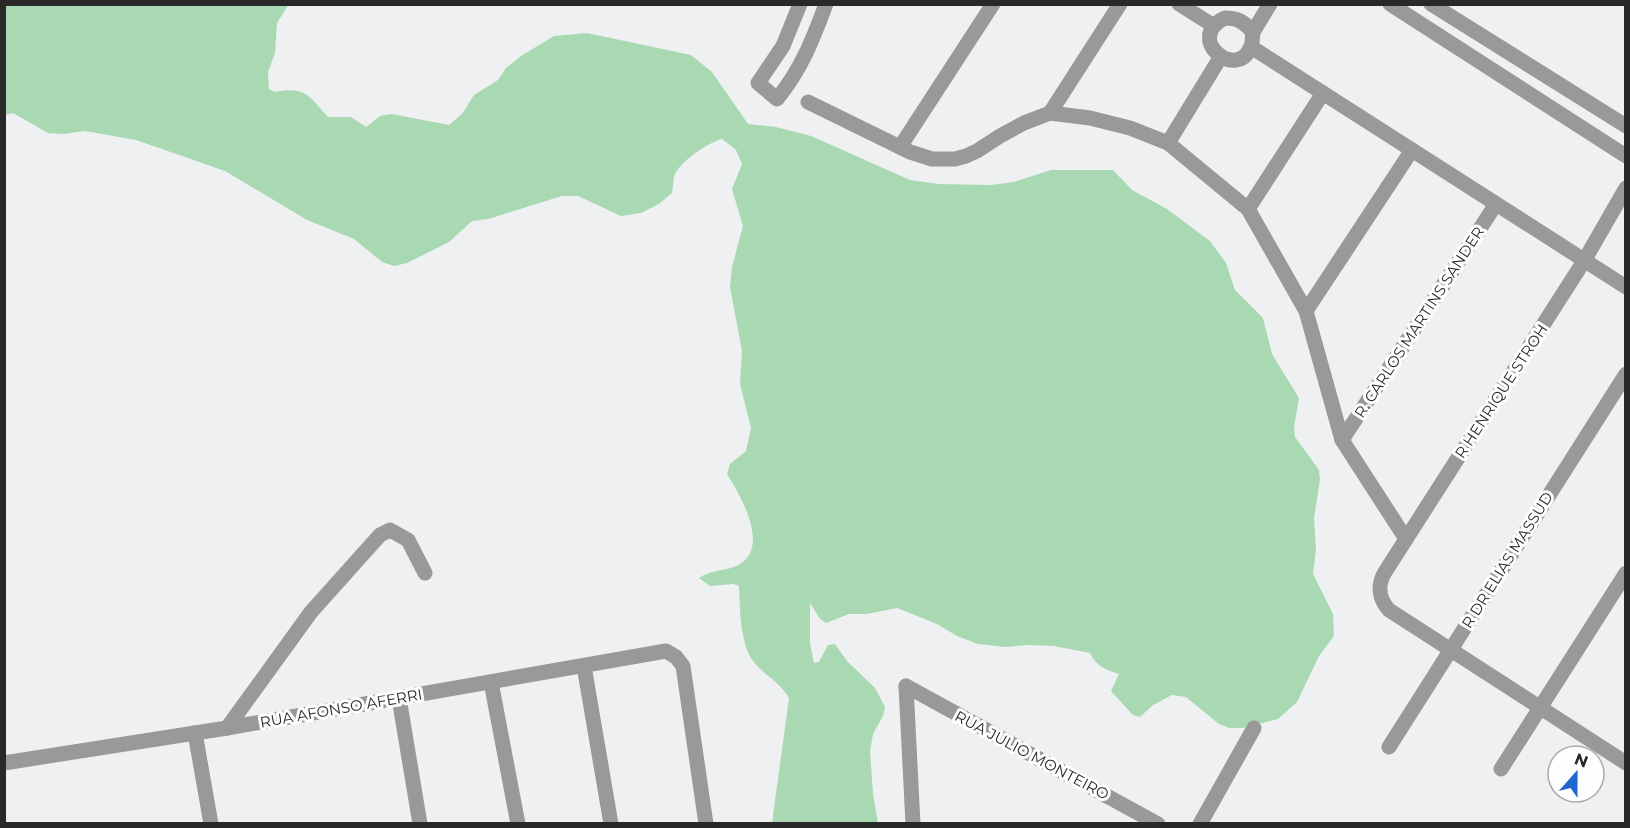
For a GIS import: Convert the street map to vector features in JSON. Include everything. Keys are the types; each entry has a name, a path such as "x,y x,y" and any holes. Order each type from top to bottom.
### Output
{"street":[{"path":"800,4 783,46 758,83 777,99 805,57 826,4"},
{"path":"900,147 993,4"},
{"path":"1050,113 1120,4"},
{"path":"1179,4 1219,22 1236,18 1245,23 1252,39 1323,93 1626,287"},
{"path":"1234,4 1209,37 1212,49 1220,58 1232,60 1243,56 1270,4"},
{"path":"1390,4 1626,156"},
{"path":"1431,4 1626,126"},
{"path":"1168,143 1220,58"},
{"path":"1248,209 1323,93"},
{"path":"807,102 921,157 944,160 977,152 1016,127 1050,113 1090,118 1130,128 1168,143 1248,209 1306,311 1342,440 1406,539"},
{"path":"1306,311 1412,150"},
{"name":"R HENRIQUE STROH","path":"1451,650 1389,610 1380,594 1383,576 1584,261 1626,188"},
{"name":"R. CARLOS MARTINS SANDER","path":"1342,440 1496,204"},
{"name":"R DR ELIAS MASSUD","path":"1389,747 1626,374"},
{"path":"228,728 311,612 380,535 390,530 408,540 425,573"},
{"path":"1501,769 1626,573"},
{"path":"1451,650 1625,762"},
{"name":"RUA AFONSO AFERRI","path":"4,763 195,734 666,651 676,657 683,666 706,824"},
{"path":"585,666 611,824"},
{"path":"491,682 518,824"},
{"name":"RUA JULIO MONTEIRO","path":"913,824 906,686 1158,824"},
{"path":"399,698 420,824"},
{"path":"1200,824 1254,728"},
{"path":"195,734 211,824"}],"green space":[{"path":"289,4 277,23 275,53 268,72 269,89 274,92 300,91 311,98 328,117 351,117 366,127 380,116 392,114 449,125 462,114 474,95 498,80 506,68 521,56 554,36 587,33 691,55 712,72 748,124 776,127 811,136 910,180 939,184 991,185 1014,182 1051,170 1113,170 1132,190 1167,209 1210,241 1226,263 1235,290 1263,318 1272,354 1299,398 1294,427 1295,437 1319,470 1320,480 1314,518 1316,549 1313,574 1333,614 1334,636 1319,656 1297,702 1278,719 1243,728 1229,728 1219,724 1186,697 1172,695 1153,705 1140,717 1133,715 1111,691 1119,674 1102,667 1090,653 1054,646 1005,647 978,644 897,608 867,614 849,614 826,623 820,619 810,603 810,644 814,663 819,662 828,645 835,644 847,661 875,688 885,707 883,716 873,734 870,751 878,823 772,823 789,698 781,687 757,666 749,654 742,625 739,586 733,584 710,586 699,578 740,564 749,556 752,545 750,520 727,474 730,464 746,451 751,428 740,384 742,351 730,287 732,267 743,226 732,189 742,164 736,150 722,139 703,148 678,169 674,176 672,193 659,204 641,213 621,216 578,196 562,196 488,219 472,221 449,242 407,263 394,266 382,262 354,239 307,220 225,171 136,140 85,131 63,134 48,133 13,113 5,115 5,5"}]}
